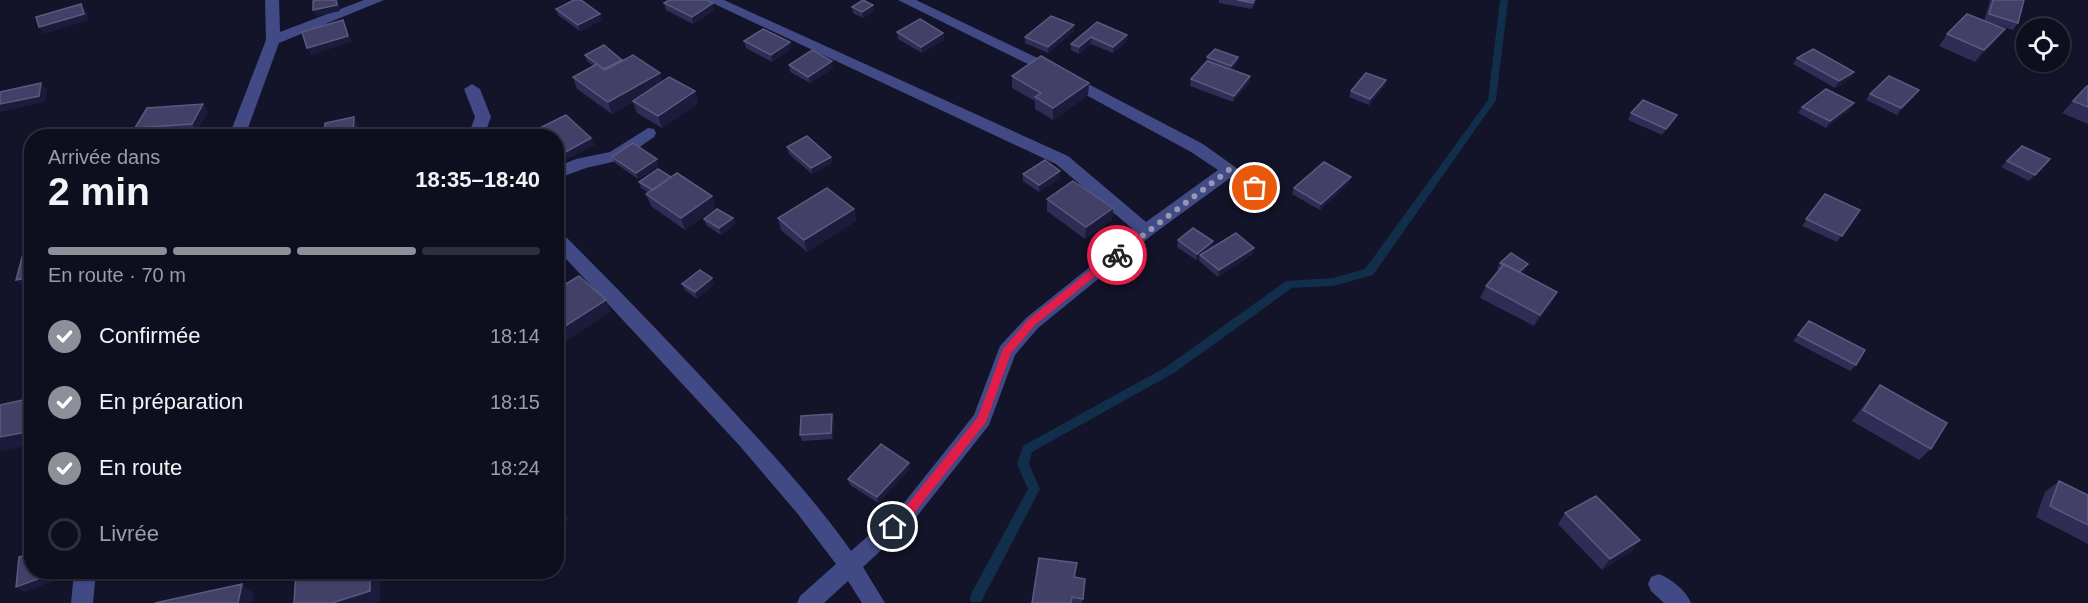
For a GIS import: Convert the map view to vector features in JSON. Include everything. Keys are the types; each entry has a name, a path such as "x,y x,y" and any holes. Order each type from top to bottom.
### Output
{"street":[{"path":"240,129 273,40 272,0"},
{"path":"273,40 378,0"},
{"path":"713,0 1062,160 1146,231"},
{"path":"905,0 1054,72 1197,148 1255,188"},
{"path":"472,89 483,117 479,129"},
{"path":"564,171 582,163 615,156 648,133"},
{"path":"808,603 907,513 982,419 1007,351 1032,323 1146,231 1229,170"},
{"path":"564,245 634,315 766,461 851,566 874,603"},
{"path":"82,603 84,579"},
{"path":"1659,584 1680,603"}],"building":[{"path":"336,0 337,5 313,10 313,1"},
{"path":"574,0 581,0 600,14 578,25 556,9"},
{"path":"669,0 707,0 713,3 692,17 664,3"},
{"path":"863,0 873,5 862,12 852,7"},
{"path":"1237,0 1254,0 1253,3"},
{"path":"1993,0 2024,0 2016,22 1989,14"},
{"path":"81,4 84,14 39,27 36,17"},
{"path":"1967,14 2005,29 1984,50 1947,34"},
{"path":"1051,16 1074,25 1048,47 1025,37"},
{"path":"920,19 943,33 921,47 897,32"},
{"path":"343,20 348,36 307,48 302,32"},
{"path":"1097,22 1127,35 1113,47 1091,37 1079,47 1071,44"},
{"path":"763,29 790,42 771,55 744,41"},
{"path":"604,45 622,60 604,69 585,55"},
{"path":"1215,49 1238,57 1231,66 1207,57"},
{"path":"1813,49 1854,72 1839,81 1797,58"},
{"path":"812,50 832,61 808,77 789,65"},
{"path":"633,55 660,73 608,102 573,77 597,64 605,70"},
{"path":"1041,56 1089,83 1053,108 1035,97 1041,93 1012,76"},
{"path":"1207,61 1250,76 1234,96 1191,79"},
{"path":"1366,73 1386,80 1370,99 1351,91"},
{"path":"1889,76 1919,90 1901,108 1870,94"},
{"path":"669,77 695,91 658,116 633,101"},
{"path":"41,83 39,96 0,104 0,92"},
{"path":"2088,86 2088,107 2073,101"},
{"path":"1826,89 1854,103 1830,121 1802,107"},
{"path":"1643,100 1677,115 1666,129 1631,113"},
{"path":"203,104 192,124 135,128 147,108"},
{"path":"566,115 591,138 564,153 564,129 538,129"},
{"path":"354,117 353,129 325,129 325,123"},
{"path":"807,136 831,157 811,168 787,147"},
{"path":"633,143 657,159 636,173 612,157"},
{"path":"2022,146 2050,159 2035,175 2007,161"},
{"path":"1045,160 1060,171 1039,185 1023,174"},
{"path":"1324,162 1351,177 1321,204 1294,188"},
{"path":"658,169 671,177 653,190 639,182"},
{"path":"677,173 712,196 681,218 646,194"},
{"path":"1073,181 1113,208 1086,227 1047,199"},
{"path":"827,188 854,209 804,240 778,218"},
{"path":"1825,194 1860,210 1842,236 1806,219"},
{"path":"717,209 733,218 719,228 704,219"},
{"path":"1193,228 1213,241 1197,254 1178,240"},
{"path":"1236,233 1254,248 1219,270 1200,255"},
{"path":"24,250 24,278 16,280"},
{"path":"1511,253 1528,264 1519,272 1500,263"},
{"path":"1504,264 1557,292 1540,315 1486,286"},
{"path":"700,270 712,278 695,292 682,284"},
{"path":"579,276 606,300 564,327 564,285"},
{"path":"1809,321 1865,350 1856,365 1798,335"},
{"path":"1880,385 1947,423 1931,449 1863,410"},
{"path":"24,400 24,432 0,437 0,405"},
{"path":"832,414 831,433 800,435 801,416"},
{"path":"881,444 909,463 877,497 848,479"},
{"path":"2059,481 2088,495 2088,525 2050,506"},
{"path":"1596,496 1640,540 1610,559 1565,513"},
{"path":"24,555 24,579 38,579 16,587 19,557"},
{"path":"1039,558 1077,563 1074,577 1085,579 1083,599 1072,597 1071,603 1032,603"},
{"path":"296,579 370,579 370,591 332,603 294,603"},
{"path":"242,584 238,603 155,603"}],"waterway":[{"path":"976,598 1034,489 1023,464 1027,449 1170,370 1290,284 1333,282 1369,272 1492,100 1504,0"}],"way so far":[{"path":"1117,255 1229,170 1255,188"}],"route":[{"path":"893,527 907,513 982,419 1007,351 1032,323 1117,255"}]}
